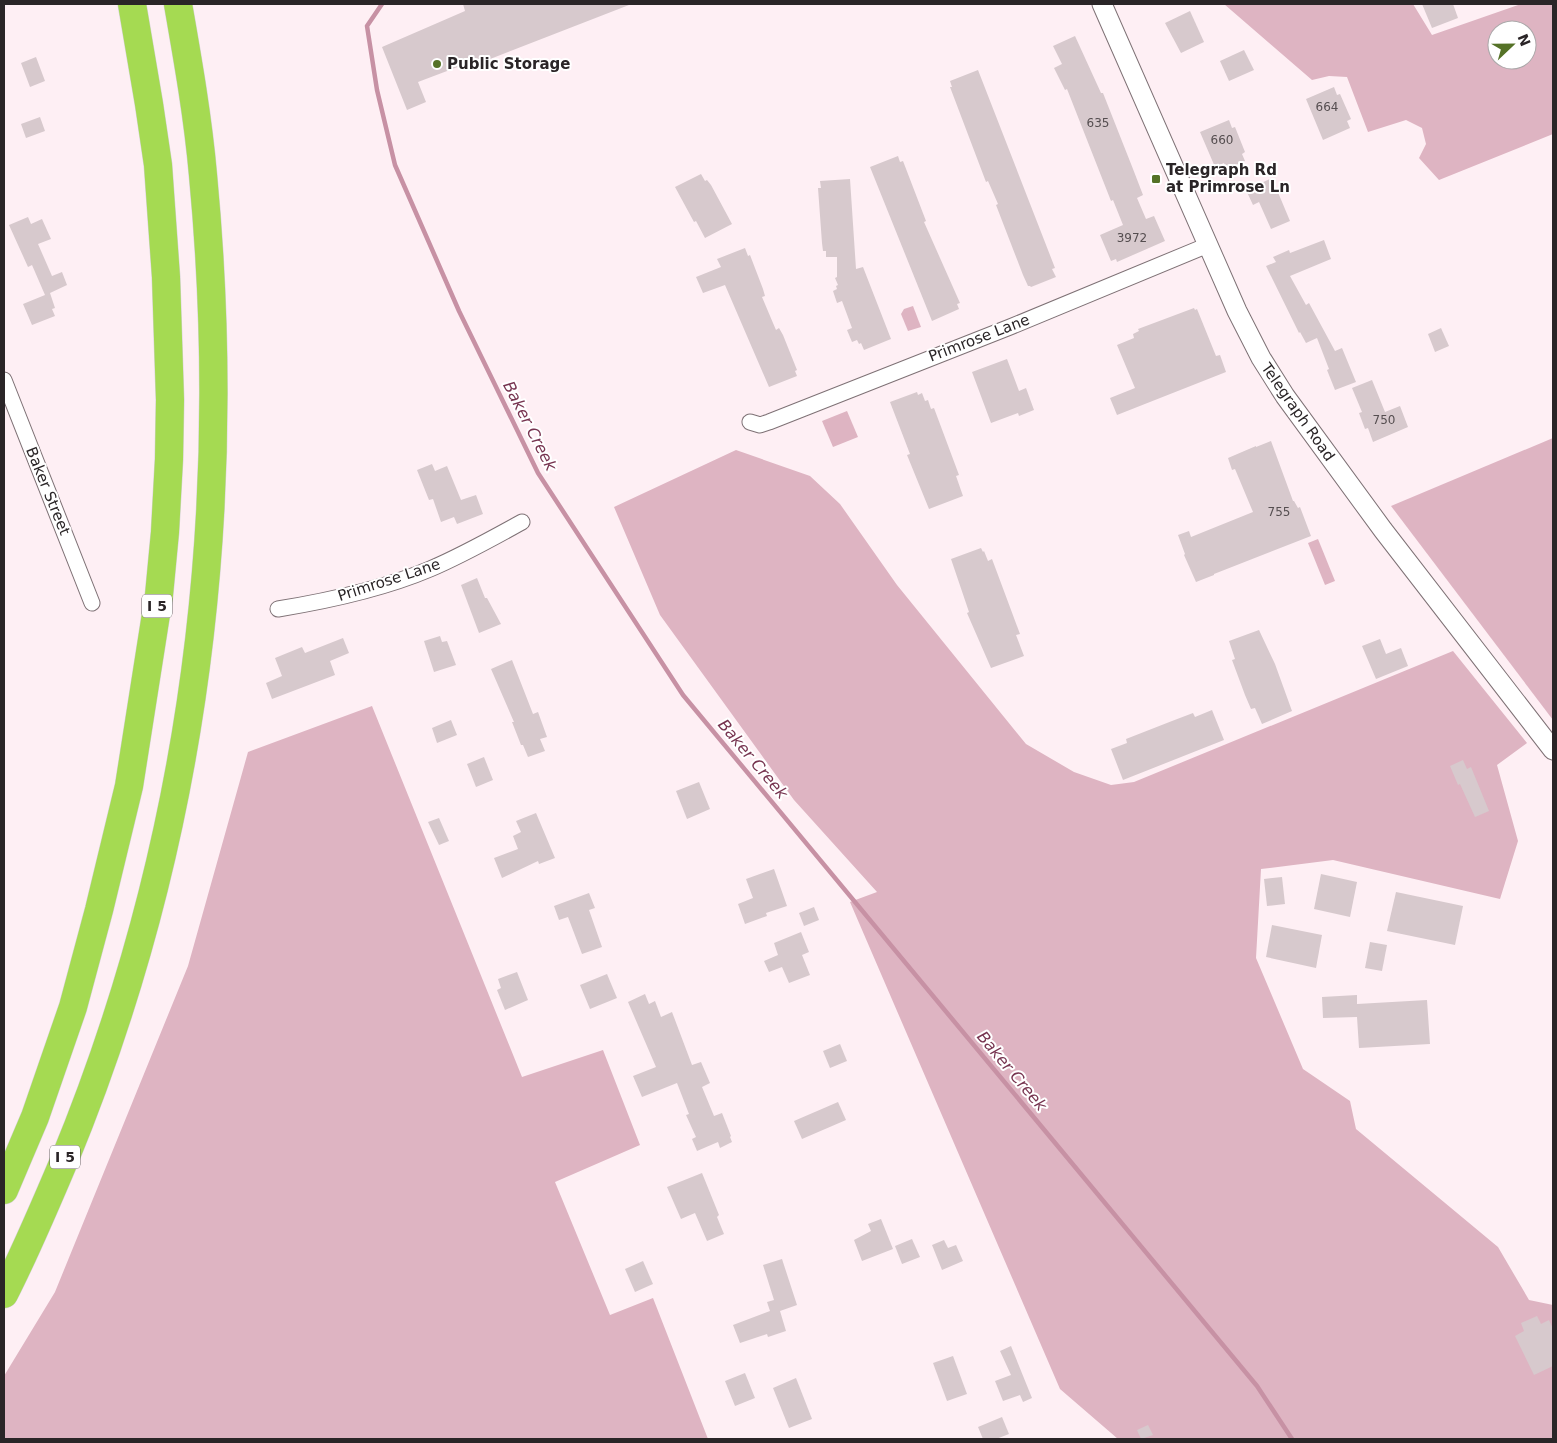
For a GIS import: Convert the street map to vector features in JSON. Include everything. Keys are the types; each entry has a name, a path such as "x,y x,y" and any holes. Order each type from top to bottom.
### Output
{"highway":[{"name":"I 5","path":"4,1190 35,1117 73,1006 99,910 129,786 159,595 169,459 170,400 166,277 158,165 132,4"},
{"name":"I 5","path":"4,1294 33,1233 76,1130 117,1016 164,846 194,684 207,567 211,510 214,404 213,350 203,173 178,4"}],"street":[{"name":"Telegraph Road","path":"1102,4 1237,311 1284,396 1383,530 1553,750"},
{"name":"Primrose Lane","path":"750,422 760,425 769,422 1010,327 1208,245"},
{"name":"Baker Street","path":"4,380 92,603"},
{"name":"Primrose Lane","path":"278,609 358,592 429,570 522,522"}],"shaded area":[{"path":"1224,4 1413,4 1432,35 1521,4 1553,4 1553,134 1439,180 1419,158 1426,144 1422,128 1406,120 1368,132 1347,77 1329,76 1312,80"},
{"path":"913,306 921,327 908,331 901,314 904,309"},
{"path":"847,411 858,437 833,447 822,421"},
{"path":"1553,438 1553,720 1391,506"},
{"path":"736,450 810,476 840,504 897,585 1026,744 1074,772 1111,785 1134,782 1453,651 1527,743 1497,765 1518,841 1500,899 1333,860 1261,869 1256,958 1303,1069 1350,1101 1356,1129 1498,1247 1529,1300 1553,1305 1553,1439 1118,1439 1060,1389 850,902 877,892 794,800 660,615 614,507"},
{"path":"1318,539 1335,581 1325,585 1308,543"},
{"path":"372,706 522,1077 603,1050 640,1145 555,1182 610,1315 653,1298 708,1439 4,1439 4,1376 55,1292 188,966 248,752"}],"building":[{"path":"463,4 629,5 485,61 484,57 418,82 426,102 407,110 382,47 465,11"},
{"path":"1422,4 1453,4 1458,18 1432,28"},
{"path":"1190,11 1204,42 1181,53 1165,23"},
{"path":"1075,36 1101,93 1103,93 1133,169 1143,195 1137,198 1146,219 1154,216 1165,241 1117,262 1116,259 1111,261 1100,235 1123,225 1113,200 1111,201 1067,89 1065,90 1054,68 1062,64 1053,46"},
{"path":"1244,50 1254,70 1229,81 1220,61"},
{"path":"36,57 45,81 30,87 21,63"},
{"path":"978,70 1055,268 1052,269 1056,277 1031,287 1028,286 1023,275 996,205 998,204 988,181 986,182 950,87 952,87 950,81"},
{"path":"1334,87 1337,95 1340,94 1351,119 1347,121 1350,128 1323,140 1306,99"},
{"path":"40,117 45,131 26,138 21,124"},
{"path":"1229,120 1232,128 1235,127 1245,152 1242,154 1245,161 1226,169 1224,163 1215,167 1200,132"},
{"path":"898,156 900,162 903,161 926,221 924,222 960,303 957,304 959,309 932,321 870,167"},
{"path":"701,174 705,181 707,180 711,185 732,224 705,238 675,187"},
{"path":"1272,178 1290,221 1271,229 1259,202 1253,205 1246,190"},
{"path":"850,179 856,269 863,267 891,339 864,350 861,343 859,344 857,340 852,342 847,330 852,328 842,301 837,303 833,291 837,289 836,286 838,285 835,278 837,277 837,257 826,257 826,251 823,251 822,243 818,188 821,188 820,181"},
{"path":"28,217 31,224 42,219 51,239 38,244 52,276 62,272 67,285 50,293 55,308 52,309 55,316 32,325 23,304 45,295 32,265 28,267 9,225"},
{"path":"1324,240 1331,259 1290,276 1306,305 1309,303 1335,351 1342,348 1356,382 1335,390 1317,338 1306,343 1299,333 1266,266 1276,262 1273,257 1289,250 1290,253"},
{"path":"745,248 748,256 750,255 763,289 765,296 762,297 773,323 776,330 779,328 783,335 797,370 795,371 797,376 769,387 725,285 703,293 696,277 721,267 717,259"},
{"path":"1194,308 1195,310 1197,309 1216,356 1220,355 1226,372 1117,415 1110,398 1135,388 1117,345 1134,338 1133,334 1139,331 1138,329"},
{"path":"1441,328 1449,346 1435,352 1428,334"},
{"path":"1007,359 1019,391 1026,388 1034,410 1019,416 1018,413 991,423 972,372"},
{"path":"1372,380 1385,412 1400,406 1408,427 1373,442 1368,428 1365,429 1359,413 1362,412 1352,388"},
{"path":"917,392 918,395 922,393 925,401 928,400 931,409 934,408 959,475 956,476 963,496 929,509 907,455 910,454 890,402"},
{"path":"1271,441 1293,501 1298,508 1300,507 1311,536 1196,582 1184,555 1178,535 1189,531 1191,537 1253,512 1235,469 1232,470 1228,458"},
{"path":"432,464 435,471 447,466 461,500 476,495 483,514 457,524 454,517 441,522 433,499 429,500 417,470"},
{"path":"981,548 988,561 992,559 1020,634 1016,635 1024,656 991,668 967,613 969,612 951,559"},
{"path":"477,578 485,598 487,598 501,624 479,633 461,585"},
{"path":"1259,630 1275,664 1292,711 1262,724 1255,708 1251,709 1245,695 1232,660 1235,659 1229,641"},
{"path":"440,636 442,642 447,641 456,665 434,672 424,641"},
{"path":"343,638 349,653 330,661 335,675 272,699 266,683 282,676 275,658 302,647 305,653"},
{"path":"1380,639 1386,654 1401,648 1408,666 1376,679 1362,646"},
{"path":"512,660 533,714 538,712 547,737 540,739 545,751 528,757 523,745 521,745 512,722 514,722 491,669"},
{"path":"1212,710 1224,740 1123,780 1111,749 1127,743 1126,739 1172,721 1193,713 1195,717"},
{"path":"451,720 457,735 437,743 432,728"},
{"path":"484,757 493,780 476,787 467,764"},
{"path":"1463,760 1467,769 1471,767 1489,811 1475,817 1450,766"},
{"path":"699,782 710,809 687,819 676,791"},
{"path":"536,813 555,858 539,864 538,861 502,878 494,858 518,849 513,836 521,832 516,821"},
{"path":"439,818 449,841 439,845 428,822"},
{"path":"774,869 787,906 766,913 767,916 745,924 738,904 753,898 746,879"},
{"path":"1321,874 1357,882 1350,917 1314,909"},
{"path":"1282,877 1285,904 1267,906 1264,879"},
{"path":"1396,892 1463,906 1455,945 1387,931"},
{"path":"589,893 595,908 589,910 602,947 582,954 568,917 559,920 554,906"},
{"path":"814,907 819,920 804,926 799,913"},
{"path":"1272,925 1322,935 1316,968 1266,957"},
{"path":"801,932 809,952 802,955 810,975 789,983 782,967 769,972 764,961 778,955 774,943"},
{"path":"1370,942 1387,945 1382,971 1365,968"},
{"path":"517,972 528,1000 505,1010 497,990 501,988 498,979"},
{"path":"607,974 617,998 590,1009 580,985"},
{"path":"645,994 649,1004 655,1001 661,1017 672,1012 692,1065 701,1062 710,1083 702,1087 714,1116 722,1113 732,1142 720,1148 718,1142 697,1151 692,1139 696,1137 686,1115 689,1114 677,1083 642,1097 633,1076 656,1067 628,1002"},
{"path":"1357,995 1357,1004 1427,1000 1430,1044 1359,1048 1357,1017 1323,1018 1322,997"},
{"path":"840,1044 847,1061 830,1068 823,1051"},
{"path":"838,1102 846,1120 802,1139 794,1121"},
{"path":"702,1173 719,1215 717,1217 724,1234 707,1241 695,1213 681,1219 667,1187"},
{"path":"881,1219 893,1249 862,1261 854,1240 871,1231 868,1224"},
{"path":"912,1239 920,1257 902,1264 895,1246"},
{"path":"944,1240 948,1248 956,1245 963,1261 942,1270 932,1245"},
{"path":"782,1259 797,1305 780,1311 786,1331 768,1337 767,1334 740,1343 733,1325 770,1311 767,1302 774,1300 763,1265"},
{"path":"643,1261 653,1284 635,1292 625,1269"},
{"path":"1537,1316 1541,1324 1549,1320 1553,1329 1553,1366 1534,1375 1515,1336 1524,1331 1521,1323"},
{"path":"1011,1346 1032,1398 1023,1402 1020,1395 1003,1401 995,1381 1011,1375 1000,1351"},
{"path":"953,1356 967,1394 947,1401 933,1363"},
{"path":"745,1373 755,1398 735,1406 725,1381"},
{"path":"796,1378 812,1419 789,1428 773,1388"},
{"path":"1002,1417 1009,1434 996,1439 983,1439 978,1427"},
{"path":"1148,1425 1153,1435 1141,1439 1137,1430"}],"waterway":[{"name":"Baker Creek","path":"382,4 367,26 377,90 395,165 459,311 538,473 683,695 1257,1386 1292,1439"}],"place":[{"name":"Public Storage","path":"437,64"},
{"name":"Telegraph Rd at Primrose Ln","path":"1156,179"}]}
